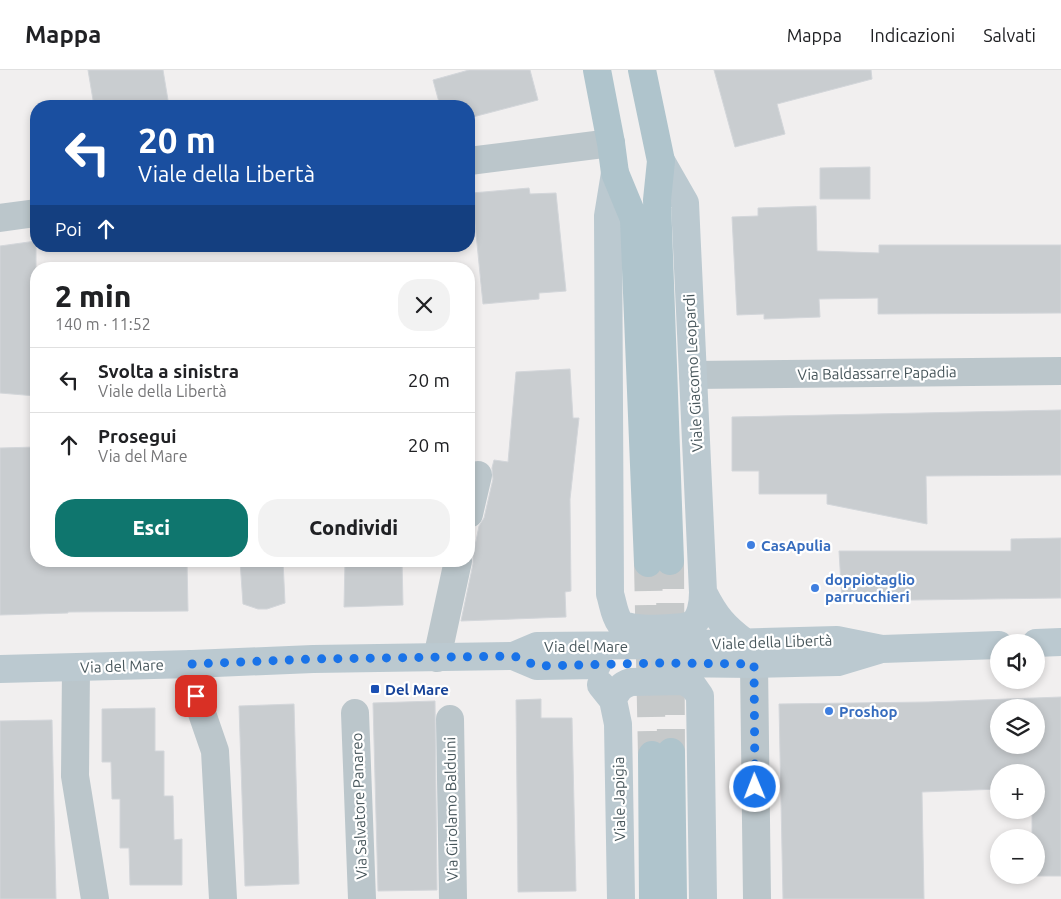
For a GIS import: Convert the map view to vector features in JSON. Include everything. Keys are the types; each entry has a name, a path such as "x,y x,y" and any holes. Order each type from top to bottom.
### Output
{"main road":[{"name":"Viale Giacomo Leopardi","path":"596,70 611,143 615,173 634,219 659,562 657,200 662,160"},
{"name":"Viale Giacomo Leopardi","path":"642,70 662,160 685,203 703,592"},
{"name":"Viale Giacomo Leopardi","path":"610,594 608,216 615,173"},
{"path":"610,594 620,624 633,629 683,627 692,624 700,612 703,592"},
{"path":"701,713 705,696 711,687 725,673 748,657 714,612 703,592"},
{"path":"610,594 605,612 598,626 572,656 584,672 597,681 613,700 620,688 624,684 631,682 683,681 697,690 700,696 702,899"},
{"name":"Viale della Libertà","path":"660,654 748,657 837,640 882,649 990,644"},
{"path":"1045,643 1061,642"},
{"name":"Via del Mare","path":"0,669 313,659 514,656 537,646 572,656 660,654"},
{"name":"Viale Japigia","path":"613,700 618,724 621,899"},
{"path":"653,899 662,753 673,899"}],"street":[{"path":"475,159 611,143"},
{"path":"0,218 30,215"},
{"name":"Via Baldassarre Papadia","path":"692,375 1061,371"},
{"path":"475,487 478,474"},
{"path":"437,658 457,567"},
{"path":"748,657 757,899"},
{"path":"192,664 196,696 215,751 223,899"},
{"path":"76,668 74,776 95,899"},
{"name":"Via Salvatore Panareo","path":"356,713 362,899"},
{"name":"Via Girolamo Balduini","path":"450,719 453,899"}],"building":[{"path":"88,70 163,70 168,100 93,100"},
{"path":"469,70 530,70 538,100 475,116 475,100 438,100 433,80"},
{"path":"714,70 871,70 872,79 777,104 785,134 735,147"},
{"path":"870,167 870,199 820,199 820,168"},
{"path":"529,188 530,194 556,193 566,291 539,293 539,299 483,304 475,223 475,193"},
{"path":"816,206 817,251 879,253 879,245 1061,245 1061,313 878,314 878,298 819,299 820,317 764,319 764,314 737,315 732,217 758,216 758,208"},
{"path":"30,242 30,252 36,252 36,262 30,262 30,396 0,393 0,246"},
{"path":"570,369 573,418 579,418 570,499 571,591 565,592 566,617 461,621 472,567 475,567 475,546 493,479 492,468 494,460 508,462 516,372"},
{"path":"1061,410 1061,475 926,476 927,524 827,504 827,494 759,494 759,471 732,471 732,417"},
{"path":"30,447 30,567 187,567 188,611 68,612 0,615 0,448"},
{"path":"1061,538 1061,598 842,601 839,551 1011,551 1011,539"},
{"path":"240,567 283,567 285,603 267,609 258,609 243,604"},
{"path":"345,567 402,567 403,605 344,607"},
{"path":"1061,697 1061,876 1045,876 1045,829 1032,829 1032,819 1045,819 1045,764 990,764 990,789 922,792 924,899 783,899 779,704 990,700 990,754 1045,754 1045,699 1008,699"},
{"path":"541,699 541,718 572,718 576,891 518,892 516,700"},
{"path":"435,701 437,890 378,891 373,703"},
{"path":"294,704 299,884 245,886 239,706"},
{"path":"155,708 155,751 164,751 164,796 173,796 174,840 182,839 182,885 130,885 129,848 120,848 120,799 112,799 111,762 102,762 102,709"},
{"path":"52,720 56,899 0,899 0,721"}],"tunnel":[{"path":"670,561 671,752"},
{"path":"648,563 652,755"}],"place":[{"name":"CasApulia","path":"751,545"},
{"name":"doppiotaglio parrucchieri","path":"815,588"},
{"name":"Del Mare","path":"375,689"},
{"name":"Proshop","path":"829,711"}],"route":[{"path":"196,696 192,664 313,659 514,656 537,666 660,663 754,664 755,787"}]}
